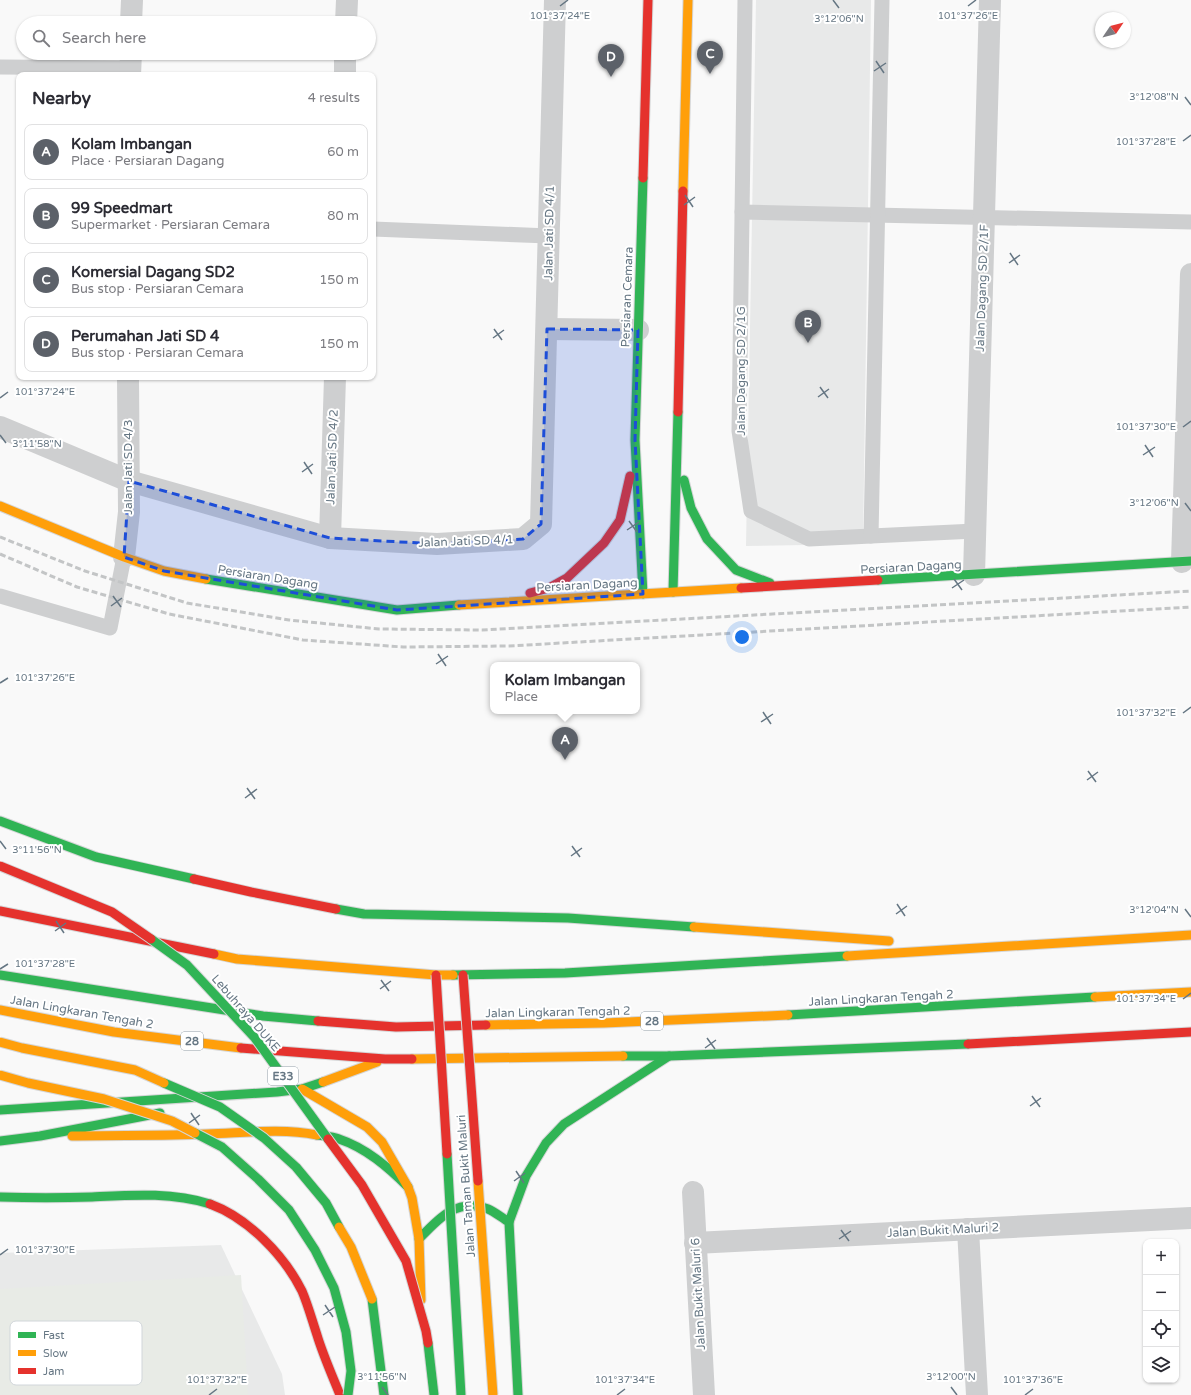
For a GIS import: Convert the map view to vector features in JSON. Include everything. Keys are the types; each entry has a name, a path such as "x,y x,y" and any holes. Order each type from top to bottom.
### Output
{"main road":[{"name":"Persiaran Cemara","path":"643,594 635,440 648,0"},
{"path":"673,592 688,0"},
{"path":"498,602 549,588 567,578 604,543 620,520 629,481 635,440"},
{"path":"677,445 690,508 707,539 736,570 779,587"},
{"name":"Persiaran Dagang","path":"0,506 124,557 164,571 397,610 498,602 779,587 1187,561"},
{"path":"0,821 96,857 230,887 364,914 568,918 980,948"},
{"name":"Lebuhraya DUKE","path":"0,866 112,912 187,965 255,1038 362,1185 406,1261 426,1331 434,1395"},
{"path":"0,911 237,959 436,975 573,972 1191,935"},
{"name":"Jalan Lingkaran Tengah 2","path":"0,975 263,1016 396,1027 604,1024 755,1017 1191,992"},
{"name":"Jalan Taman Bukit Maluri","path":"436,975 461,1395"},
{"name":"Jalan Taman Bukit Maluri","path":"463,975 494,1395"},
{"name":"Jalan Lingkaran Tengah 2","path":"0,1010 114,1032 253,1048 385,1060 669,1056 1021,1042 1191,1032"},
{"path":"0,1042 22,1048 135,1070 220,1107 264,1138 290,1162 326,1204 351,1247 372,1299 384,1395"},
{"path":"518,1395 509,1222 526,1176 546,1143 564,1124 669,1056"},
{"path":"0,1110 277,1092 302,1089 385,1060"},
{"path":"0,1075 28,1084"},
{"path":"0,1080 104,1099 172,1121 222,1147 258,1179 289,1210 315,1250 334,1288 346,1332 351,1371 348,1395"},
{"path":"302,1089 367,1127 382,1142 408,1187 412,1198 419,1239 425,1395"},
{"path":"192,1107 277,1092"},
{"path":"0,1141 40,1136 169,1112"},
{"path":"40,1136 221,1134 296,1131 341,1139 372,1155 391,1170 408,1187"},
{"path":"0,1197 32,1198 134,1194 172,1196 198,1200 224,1211 245,1224 263,1239 285,1264 302,1291 323,1356 340,1395"},
{"path":"419,1239 439,1218 449,1211 461,1206 475,1206 488,1209 509,1222"}],"street":[{"path":"132,0 132,16"},
{"path":"346,16 347,0"},
{"name":"Jalan Jati SD 4/1","path":"0,427 129,480 330,538 437,544 523,539 541,524 555,0"},
{"name":"Jalan Dagang SD 2/1F","path":"974,575 990,0"},
{"path":"345,60 345,72"},
{"path":"1187,561 1191,274"},
{"path":"547,329 638,330"},
{"name":"Jalan Jati SD 4/3","path":"124,557 129,512 128,380"},
{"name":"Jalan Jati SD 4/2","path":"330,538 335,380"},
{"name":"Jalan Bukit Maluri 6","path":"693,1192 704,1395"},
{"name":"Jalan Bukit Maluri 2","path":"695,1243 1191,1218"},
{"path":"968,1229 977,1395"}],"lane":[{"name":"Jalan Dagang SD 2/1G","path":"745,0 739,431 751,511 810,539 975,531"},
{"path":"871,536 882,0"},
{"path":"0,67 130,66"},
{"path":"742,212 1191,222"},
{"path":"376,229 549,236"},
{"path":"0,596 110,628 124,557"}],"highlighted area":[{"path":"547,329 638,330 635,440 643,594 397,610 164,571 124,557 129,481 330,538 437,544 523,539 541,524"}],"shaded area":[{"path":"756,0 871,0 863,544 746,546"},
{"path":"221,1245 282,1374 285,1395 0,1395 0,1253"},
{"path":"241,1275 248,1395 0,1395 0,1289"}],"railway":[{"path":"0,537 85,571 187,603 289,620 379,629 482,630 1191,591"},
{"path":"0,554 77,587 169,614 303,640 403,647 509,646 1191,607"}],"traffic: fast":[{"path":"643,178 635,440 643,594"},
{"path":"673,592 678,412"},
{"path":"684,480 691,508 707,539 736,570 770,583"},
{"path":"878,580 1191,561"},
{"path":"206,579 397,610 459,605"},
{"path":"0,821 96,857 194,879"},
{"path":"336,909 364,914 568,918 694,927"},
{"path":"151,939 187,965 255,1038 328,1139"},
{"path":"453,975 565,973 847,956"},
{"path":"0,975 263,1016 318,1021"},
{"path":"788,1015 1095,997"},
{"path":"623,1056 669,1056 968,1044"},
{"path":"509,1222 526,1176 546,1143 564,1124 669,1056"},
{"path":"0,1110 277,1092 302,1089 323,1082"},
{"path":"164,1083 220,1107 264,1138 296,1167 326,1203 339,1227"},
{"path":"0,1141 40,1136 160,1113"},
{"path":"195,1133 222,1147 258,1179 289,1210 315,1250 334,1288 346,1332 351,1371 348,1395"},
{"path":"317,1135 336,1138 358,1147 393,1172 408,1187"},
{"path":"447,1154 461,1395"},
{"path":"0,1197 57,1198 151,1195 195,1200 210,1204"},
{"path":"419,1239 433,1224 449,1212 467,1206 477,1206 488,1209 509,1222 518,1395"},
{"path":"372,1299 384,1395"},
{"path":"428,1343 434,1395"}],"traffic: slow":[{"path":"683,191 688,0"},
{"path":"0,506 124,557 164,571 206,579"},
{"path":"459,605 741,588"},
{"path":"694,927 889,941"},
{"path":"847,956 1191,935"},
{"path":"214,954 237,959 436,975 453,975"},
{"path":"1095,997 1191,992"},
{"path":"0,1010 114,1032 241,1048"},
{"path":"486,1025 604,1023 788,1015"},
{"path":"0,1042 22,1048 135,1070 164,1083"},
{"path":"412,1059 623,1056"},
{"path":"323,1082 377,1062"},
{"path":"0,1075 28,1083 104,1099 172,1121 195,1133"},
{"path":"302,1089 367,1127 382,1142 408,1187 412,1198 419,1239 421,1300"},
{"path":"72,1136 173,1135 276,1131 317,1135"},
{"path":"478,1181 493,1395"},
{"path":"339,1227 351,1247 372,1299"}],"traffic: jam":[{"path":"643,178 648,0"},
{"path":"678,412 683,191"},
{"path":"530,593 549,588 567,578 604,543 620,520 630,476"},
{"path":"741,588 878,580"},
{"path":"0,866 112,912 151,939"},
{"path":"194,879 336,909"},
{"path":"0,911 214,954"},
{"path":"436,975 447,1154"},
{"path":"463,975 478,1181"},
{"path":"318,1021 396,1027 486,1025"},
{"path":"968,1044 1191,1032"},
{"path":"241,1048 385,1059 412,1059"},
{"path":"328,1139 362,1185 406,1261 428,1343"},
{"path":"210,1204 238,1218 251,1228 264,1239 285,1264 302,1291 322,1350 340,1395"}],"place":[{"name":"Komersial Dagang SD2","path":"710,74"},
{"name":"Perumahan Jati SD 4","path":"611,77"},
{"name":"99 Speedmart","path":"808,343"},
{"name":"Kolam Imbangan","path":"565,760"}]}
